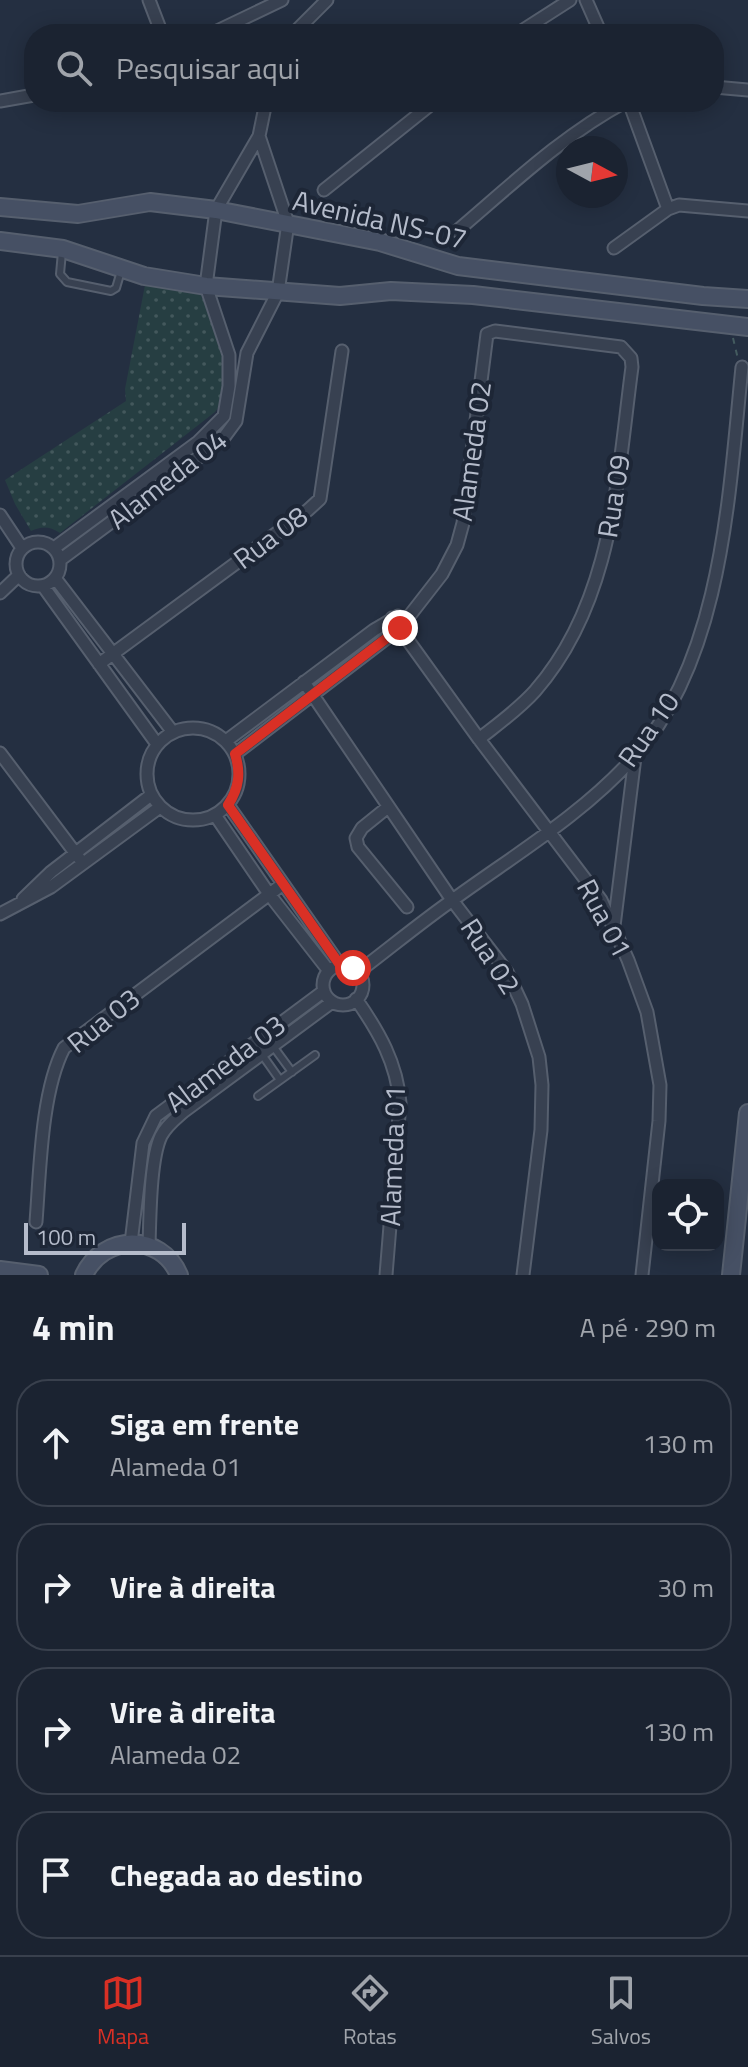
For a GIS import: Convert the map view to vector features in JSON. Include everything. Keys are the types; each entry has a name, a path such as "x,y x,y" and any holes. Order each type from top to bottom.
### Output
{"street":[{"path":"149,0 158,24"},
{"path":"232,24 282,0"},
{"path":"303,24 327,0"},
{"path":"533,24 570,0"},
{"path":"586,0 597,24"},
{"path":"724,88 748,90"},
{"path":"0,101 24,97"},
{"path":"206,286 216,210 259,136 264,112"},
{"path":"324,190 422,112"},
{"path":"457,231 535,165 606,112"},
{"path":"631,112 668,209"},
{"path":"259,136 288,223"},
{"name":"Avenida NS-07","path":"0,207 78,214 150,202 216,210 380,242 458,266 748,299"},
{"path":"614,248 668,209 686,204 748,211"},
{"name":"Alameda 04","path":"60,560 231,431 238,413 247,353 278,292 288,223"},
{"name":"Avenida NS-07","path":"0,241 63,249 144,276 206,286 340,296 391,291 473,295 742,326"},
{"name":"Alameda 04","path":"54,548 198,442 224,416 229,386 229,355 206,286"},
{"name":"Rua 09","path":"479,739 534,692 579,627 604,555 632,367 631,358 621,347 495,331 489,333"},
{"name":"Alameda 02","path":"235,754 417,607 442,574 457,545 463,523 485,343 489,333"},
{"name":"Rua 08","path":"99,664 320,499 342,351"},
{"name":"Rua 10","path":"358,972 452,900 549,833 593,797 635,756 652,733 688,670 706,615 725,534 742,367"},
{"path":"121,498 130,509"},
{"path":"107,507 116,520"},
{"path":"0,515 22,548"},
{"path":"41,542 54,548 60,560 55,578 43,586 30,585 19,575 16,561 22,548 41,542"},
{"path":"0,593 19,575"},
{"path":"55,578 172,731"},
{"path":"43,586 157,744"},
{"name":"Alameda 02","path":"226,741 304,682 396,623"},
{"name":"Rua 01","path":"396,623 601,900 647,1012 660,1085 642,1275"},
{"name":"Rua 02","path":"304,682 452,900 507,972 522,1004 539,1057 542,1085 541,1130 523,1275"},
{"path":"196,727 210,730 226,741 235,754 239,778 236,793 228,805 215,815 186,821 160,807 151,795 146,769 157,744 172,731 196,727"},
{"path":"0,753 82,863"},
{"path":"614,926 635,756"},
{"path":"20,903 75,853 151,795"},
{"path":"228,805 340,965"},
{"path":"0,914 51,887 160,807"},
{"path":"388,807 362,828 356,838 358,847 407,907"},
{"path":"215,815 269,894 329,971"},
{"name":"Rua 03","path":"36,1222 51,1087 56,1062 64,1048 283,884"},
{"path":"340,965 358,972 362,989 356,999 346,1004 332,1002 324,991 323,982 329,971 340,965"},
{"name":"Alameda 03","path":"131,1243 143,1143 148,1128 163,1109 324,991"},
{"name":"Alameda 01","path":"356,999 380,1035 398,1082 400,1103 386,1275"},
{"name":"Alameda 03","path":"149,1245 150,1210 160,1138 167,1126 332,1002"},
{"path":"731,1275 748,1113"},
{"path":"84,1275 89,1264 101,1252 116,1244 131,1243 149,1245 164,1253 179,1275"},
{"path":"0,1270 39,1275"}],"lane":[{"path":"63,249 59,269 67,282 111,291 116,288 121,269"},
{"path":"264,1034 292,1072"},
{"path":"253,1042 280,1080"},
{"path":"258,1096 315,1055"}],"path":[{"path":"742,326 733,342 742,367"}],"green space":[{"path":"145,285 200,293 229,361 227,396 215,412 60,533 46,528 31,531 5,480 126,401 125,389"}],"route":[{"path":"353,968 340,965 228,805 236,793 239,778 235,754 400,628"}]}
